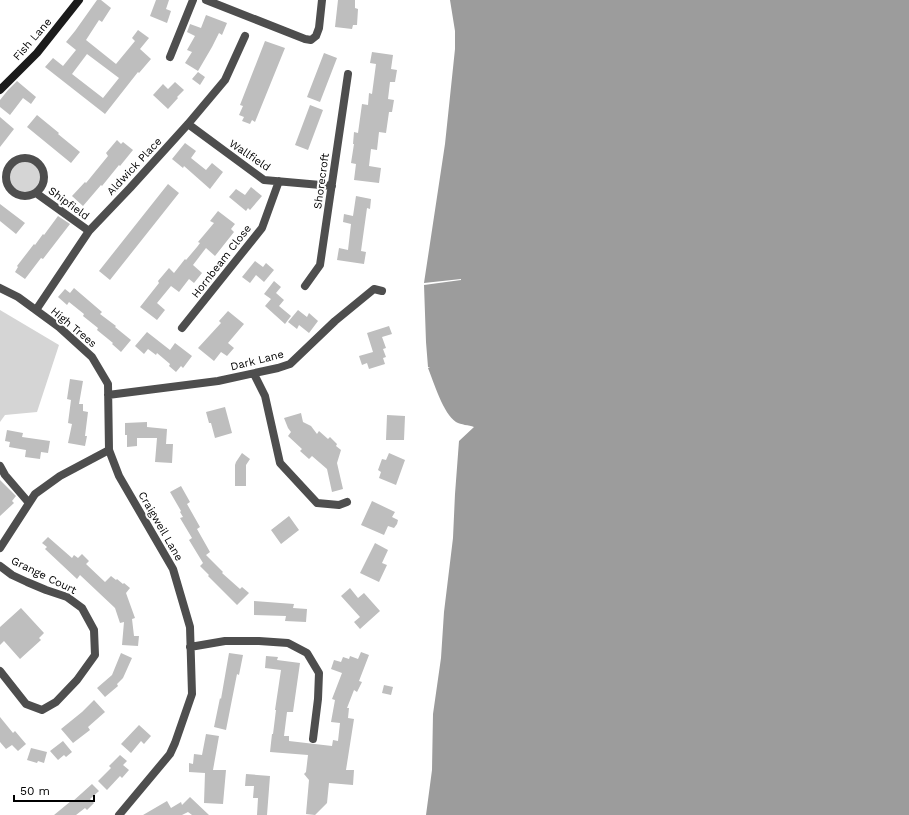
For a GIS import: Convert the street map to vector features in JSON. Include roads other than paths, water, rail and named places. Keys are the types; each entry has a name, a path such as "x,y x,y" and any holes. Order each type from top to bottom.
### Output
{"street":[{"name":"Fish Lane","path":"0,90 37,53 79,0"},
{"path":"170,57 193,0"},
{"path":"206,0 305,39 311,40 316,36 319,28 322,0"},
{"name":"Aldwick Place","path":"36,310 89,231 130,188 226,80 245,36"},
{"name":"Shorecroft","path":"305,286 320,265 348,74"},
{"name":"Wallfield","path":"188,124 264,180 332,186"},
{"name":"Shipfield","path":"29,159 35,161 43,170 43,183 41,188 36,193 25,196 19,195 14,192 7,182 8,170 17,161 29,159"},
{"name":"Hornbeam Close","path":"182,328 262,228 279,181"},
{"name":"Shipfield","path":"36,193 89,231"},
{"name":"High Trees","path":"0,288 18,297 59,327 92,357 108,384 109,450"},
{"name":"Dark Lane","path":"108,395 218,381 254,374 290,364 335,321 374,289 382,291"},
{"path":"254,374 265,396 280,463 317,503 339,505 347,502"},
{"path":"0,548 35,494 60,476 109,450"},
{"name":"Craigweil Lane","path":"109,450 119,476 173,569 190,627 192,694 175,743 170,754 121,814"},
{"path":"0,466 5,475 29,504"},
{"name":"Grange Court","path":"0,566 12,575 27,582 67,597 82,608 94,630 95,655 77,680 56,702 42,710 26,704 0,671"},
{"path":"190,647 225,641 260,641 288,643 307,653 319,673 318,699 313,739"}]}
